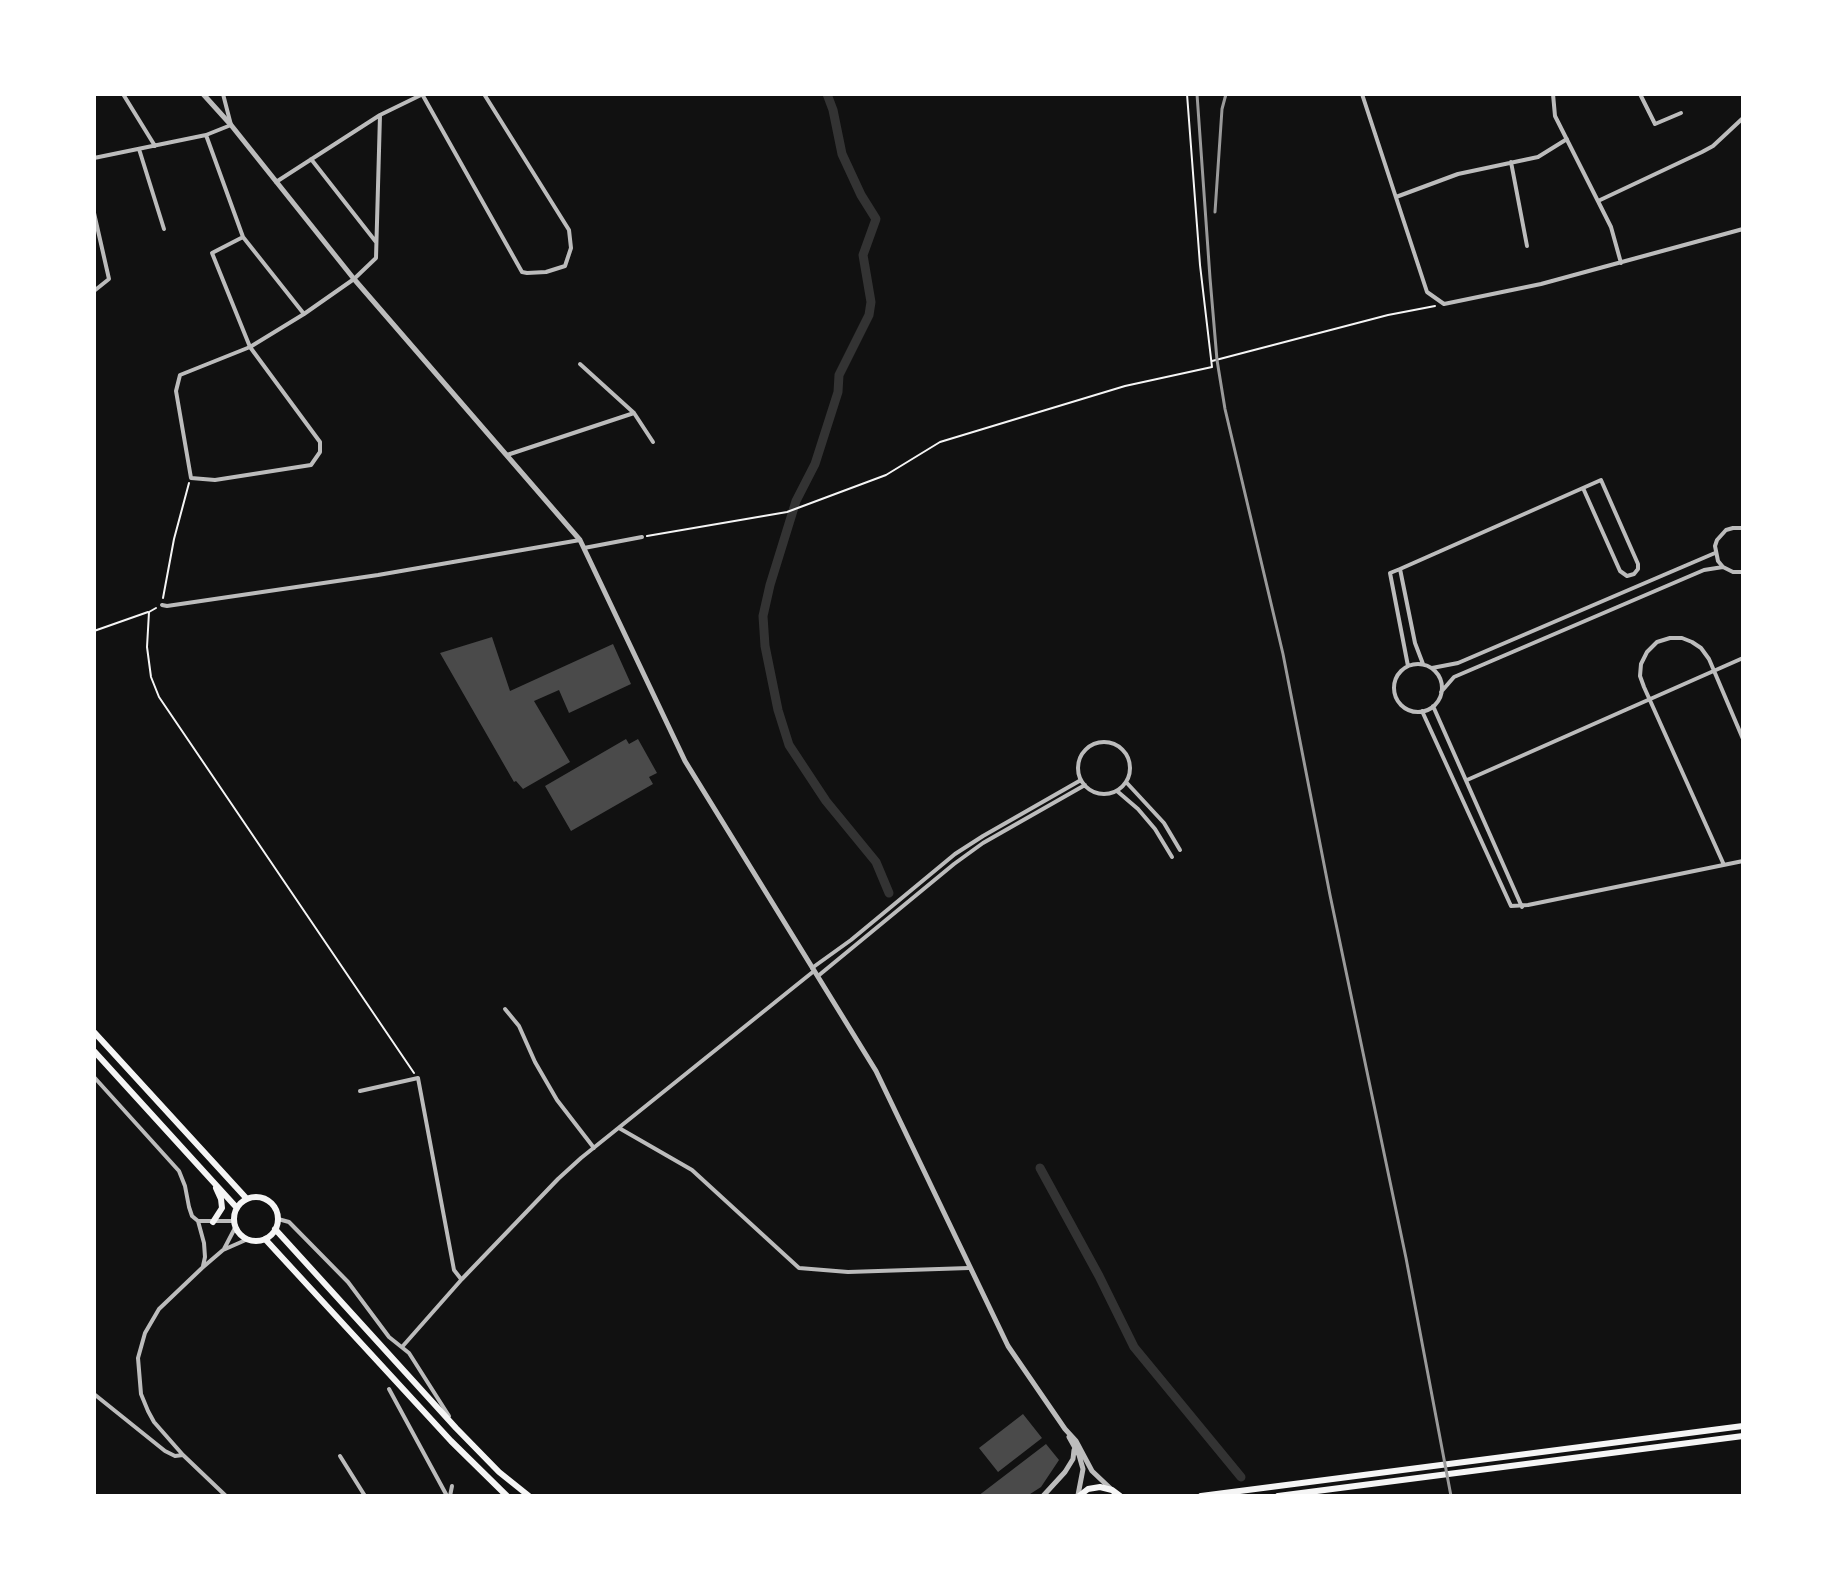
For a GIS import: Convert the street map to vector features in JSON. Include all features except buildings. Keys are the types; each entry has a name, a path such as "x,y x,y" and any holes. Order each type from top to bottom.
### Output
{"highway":[{"path":"94,1032 247,1199"},
{"path":"94,1051 237,1208"},
{"path":"213,1181 222,1208 213,1222"},
{"path":"258,1197 269,1201 276,1210 278,1219 275,1229 265,1239 248,1239 240,1234 235,1223 237,1208 247,1199 258,1197"},
{"path":"275,1229 456,1428 499,1472 529,1496"},
{"path":"265,1239 451,1441 507,1496"},
{"path":"1201,1496 1743,1426"},
{"path":"1278,1496 1743,1436"},
{"path":"1316,1496 1359,1486"},
{"path":"1078,1496 1094,1487 1112,1490 1120,1496"}],"street":[{"path":"123,94 155,146"},
{"path":"203,94 354,279 580,540 685,761 876,1071 1008,1346 1081,1448 1092,1471 1112,1490"},
{"path":"223,94 231,125"},
{"path":"276,182 380,115 422,94 522,272 546,272 565,266 571,248 569,230 484,94"},
{"path":"1553,94 1555,116 1611,227 1621,263"},
{"path":"1640,94 1655,124 1681,113"},
{"path":"1370,95 1363,96 1427,292 1444,304 1541,284 1743,229"},
{"path":"243,237 212,253 250,347 320,442 320,452 311,465 215,480 191,478 176,391 180,375 250,347 354,279 376,258 380,115"},
{"path":"1598,201 1713,146 1743,118"},
{"path":"94,158 206,135 231,125"},
{"path":"206,135 243,237 304,314"},
{"path":"1396,197 1458,174 1538,157 1567,139"},
{"path":"139,149 164,229"},
{"path":"311,159 376,242"},
{"path":"1511,162 1527,246"},
{"path":"94,213 109,279 94,291"},
{"path":"580,364 634,413 653,442"},
{"path":"507,455 634,413"},
{"path":"1408,666 1390,573 1601,480 1638,564 1634,574 1624,575 1620,571 1583,488"},
{"path":"1743,528 1733,528 1721,534 1715,546 1715,553 1723,567 1733,572 1743,572"},
{"path":"584,548 642,537"},
{"path":"162,605 378,575 580,540"},
{"path":"1432,668 1458,663 1715,553"},
{"path":"1441,692 1454,677 1704,570 1723,567"},
{"path":"1400,569 1415,643 1423,664"},
{"path":"1724,865 1640,676 1647,652 1657,642 1682,638 1701,648 1709,659 1743,739"},
{"path":"1467,780 1743,658"},
{"path":"1423,664 1432,668 1440,679 1440,698 1422,711 1407,709 1396,698 1397,676 1408,666 1423,664"},
{"path":"1433,706 1522,907"},
{"path":"1422,711 1511,906 1522,907 1743,861"},
{"path":"1106,742 1116,745 1129,761 1130,772 1126,782 1117,791 1106,794 1095,792 1081,780 1078,769 1080,759 1095,744 1106,742"},
{"path":"815,972 955,854 1081,780"},
{"path":"1126,782 1164,823 1180,850"},
{"path":"402,1347 558,1179 594,1148 954,864 983,843 1085,785"},
{"path":"1117,791 1155,829 1172,857"},
{"path":"505,1009 519,1026 557,1100 594,1148"},
{"path":"94,1077 179,1171 192,1216 198,1221 204,1243 202,1268"},
{"path":"360,1091 418,1078 454,1270 462,1279"},
{"path":"619,1128 692,1170 799,1268 848,1272 969,1268"},
{"path":"278,1219 289,1222 339,1271 389,1337 409,1353 456,1428"},
{"path":"198,1221 235,1223 223,1250"},
{"path":"226,1496 183,1455 148,1411 139,1382 138,1358 145,1333 159,1309 223,1250 248,1239"},
{"path":"389,1389 448,1496"},
{"path":"94,1394 165,1451 175,1456 183,1455"},
{"path":"1065,1429 1083,1469 1078,1496"},
{"path":"1043,1496 1073,1459 1073,1445"},
{"path":"340,1456 365,1496"},
{"path":"448,1496 452,1486"}],"path":[{"path":"642,537 787,512 886,475 940,442 1125,386 1212,367 1200,265 1187,94"},
{"path":"1211,361 1388,315 1444,304"},
{"path":"94,631 162,605 174,539 191,478"},
{"path":"149,612 147,647 151,677 159,697 418,1078"}],"waterway":[{"path":"827,94 842,154 876,219 863,255 871,302 869,315 839,375 838,392 815,464 796,501 770,585 763,616 765,646 778,710 789,745 826,801 876,862 889,893"},
{"path":"1040,1168 1134,1347 1241,1477"}],"railway":[{"path":"1197,94 1217,360 1225,409 1283,654 1406,1258 1451,1496"},
{"path":"1215,212 1222,109 1226,94"}]}
